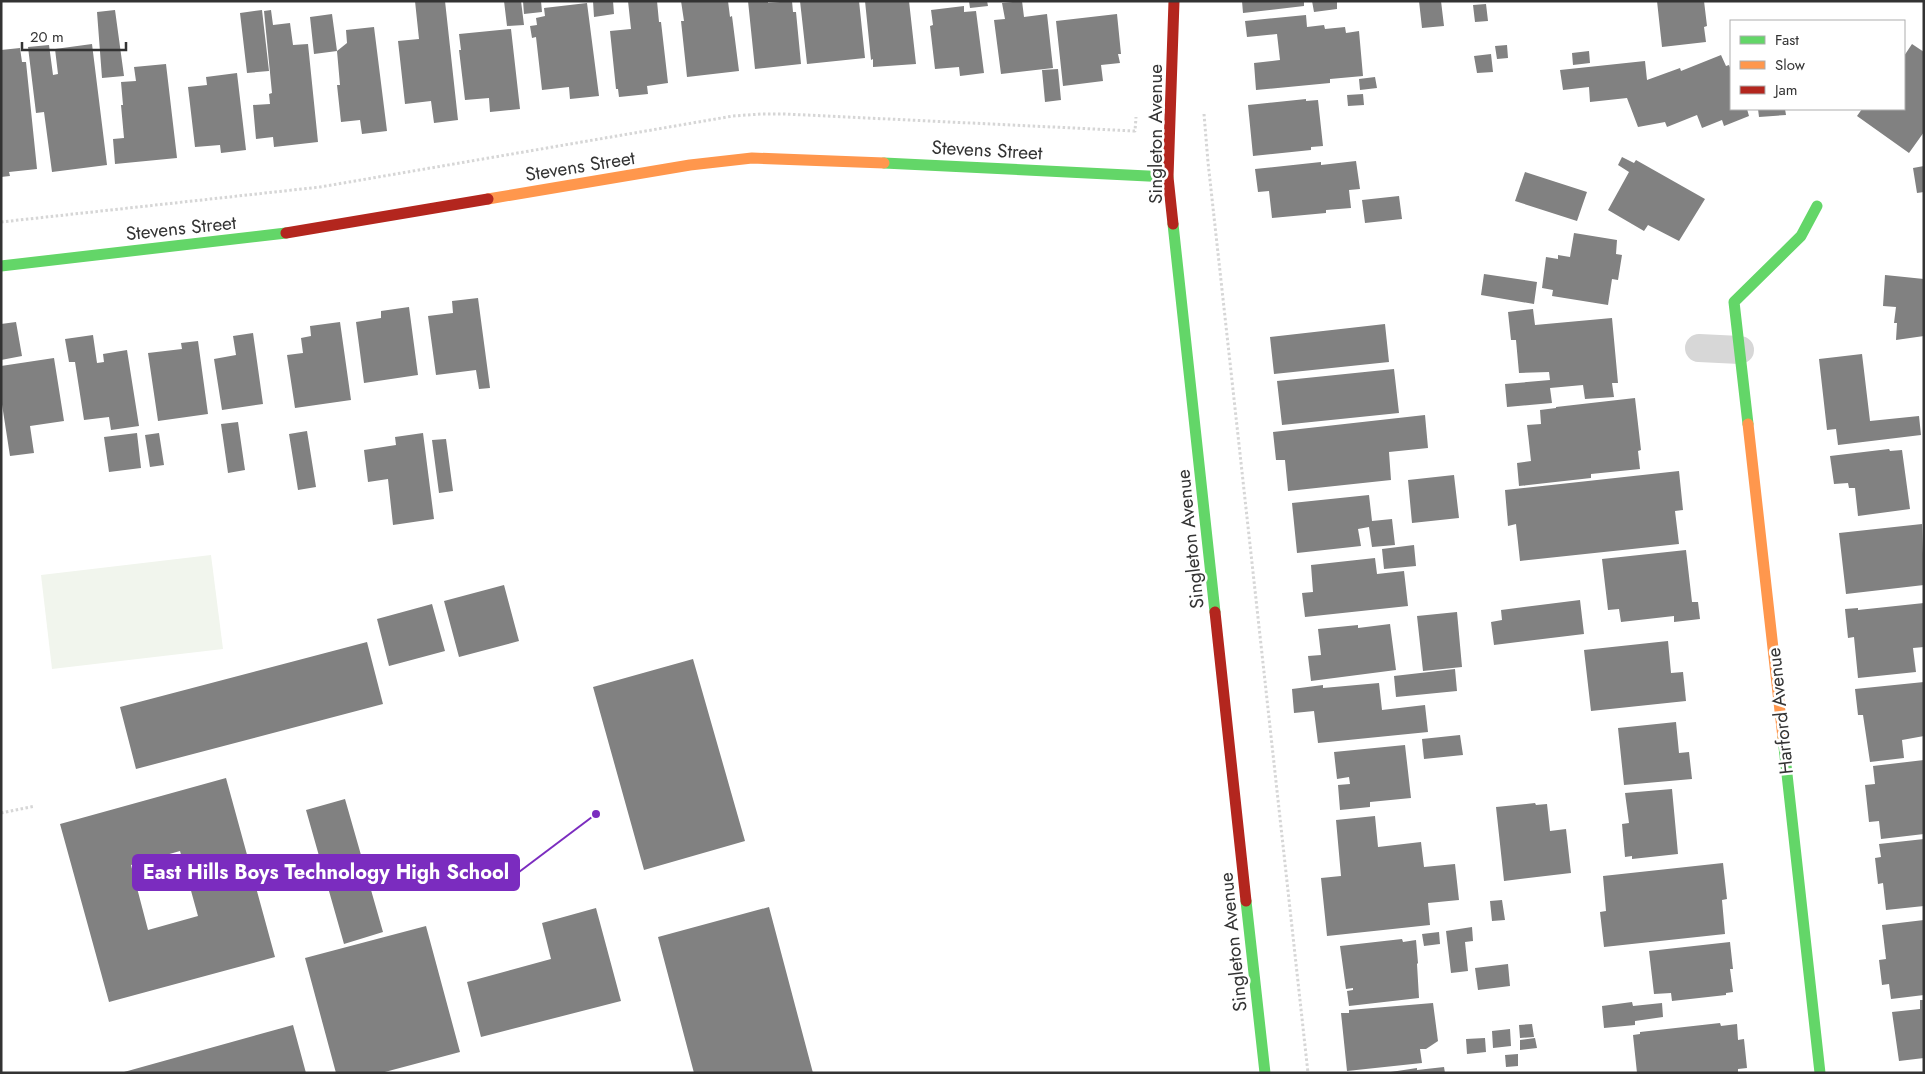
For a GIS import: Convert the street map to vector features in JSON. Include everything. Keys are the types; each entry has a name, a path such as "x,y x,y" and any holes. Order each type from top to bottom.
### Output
{"street":[{"name":"Singleton Avenue","path":"1174,1 1168,177 1265,1073"},
{"name":"Stevens Street","path":"1,266 268,236 690,165 752,158 788,158 1168,177"},
{"name":"Harford Avenue","path":"1817,206 1800,236 1734,302 1820,1073"},
{"path":"1699,348 1740,350"}],"path":[{"path":"1204,106 1208,162 1308,1073"},
{"path":"1,813 35,806"}],"shaded area":[{"path":"211,555 223,649 52,669 41,575"}],"building":[{"path":"415,1 445,1 458,120 434,123 431,101 405,104 398,41 419,39"},
{"path":"504,1 521,1 524,25 507,26"},
{"path":"523,1 541,1 542,12 524,14"},
{"path":"593,1 613,1 614,14 594,17"},
{"path":"628,1 657,1 668,83 647,86 648,94 619,97 618,89 616,89 610,31 631,29"},
{"path":"681,1 728,1 730,17 732,16 739,71 687,77 681,21 684,21"},
{"path":"748,1 768,1 768,3 792,1 793,12 796,12 801,64 755,69"},
{"path":"800,1 859,1 865,58 807,64"},
{"path":"865,1 909,1 916,64 873,67"},
{"path":"969,1 987,1 988,6 970,8"},
{"path":"1022,1 1024,17 1047,14 1053,68 1001,74 994,20 1005,19 1002,3"},
{"path":"1242,1 1304,1 1304,6 1243,13"},
{"path":"1312,1 1337,1 1337,9 1314,12"},
{"path":"1419,1 1441,1 1444,26 1422,28"},
{"path":"1657,1 1704,1 1707,26 1704,27 1706,42 1662,47"},
{"path":"587,3 599,96 570,99 569,87 542,90 536,37 532,38 530,26 537,25 536,18 545,16 544,8"},
{"path":"1486,4 1488,21 1475,22 1473,5"},
{"path":"964,6 964,12 976,11 984,73 960,76 959,67 935,69 930,26 933,25 931,10"},
{"path":"115,10 124,76 102,78 97,12"},
{"path":"262,10 269,71 247,73 240,13"},
{"path":"271,10 273,25 290,23 293,45 308,44 318,142 274,147 273,137 256,139 253,105 270,104 269,94 272,93 264,11"},
{"path":"332,14 337,51 314,54 310,17"},
{"path":"1117,14 1121,54 1118,54 1120,63 1101,65 1103,81 1063,86 1056,21"},
{"path":"1306,15 1307,27 1324,25 1325,29 1345,27 1346,33 1359,31 1363,76 1330,79 1330,83 1256,90 1254,63 1280,60 1277,34 1247,37 1245,21"},
{"path":"374,27 387,131 362,134 360,120 341,122 337,85 340,85 337,51 347,43 346,30"},
{"path":"511,29 520,109 490,112 489,98 465,100 459,34"},
{"path":"92,44 107,165 52,172 44,112 36,113 28,47 49,45 53,75 58,74 55,49"},
{"path":"1912,44 1924,52 1924,132 1909,153 1857,116 1861,110 1905,110 1905,54"},
{"path":"1507,45 1508,58 1497,59 1495,46"},
{"path":"20,48 22,62 26,62 37,169 9,172 10,176 1,177 1,50"},
{"path":"1589,51 1590,63 1573,65 1572,53"},
{"path":"1491,54 1493,72 1477,73 1474,56"},
{"path":"1721,55 1726,66 1729,65 1730,68 1730,110 1747,110 1749,116 1724,126 1722,120 1702,128 1697,115 1667,127 1665,122 1638,127 1627,98 1590,102 1589,87 1563,90 1560,70 1645,61 1647,80 1680,68 1681,71"},
{"path":"166,64 177,158 115,164 113,139 124,138 121,82 136,81 134,67"},
{"path":"1058,69 1061,100 1045,102 1042,70"},
{"path":"237,73 246,150 221,153 220,145 195,147 188,87 207,85 206,77"},
{"path":"1375,77 1377,88 1360,90 1359,79"},
{"path":"1363,94 1364,105 1348,106 1347,95"},
{"path":"1306,99 1306,101 1318,100 1323,146 1311,147 1311,150 1253,156 1248,105"},
{"path":"1758,110 1785,110 1786,115 1759,117"},
{"path":"1622,157 1634,163 1636,160 1705,199 1679,241 1648,225 1644,231 1608,210 1629,172 1618,165"},
{"path":"1356,161 1360,189 1349,190 1351,208 1326,210 1326,213 1272,218 1269,191 1258,192 1255,169 1321,162 1321,165"},
{"path":"1924,166 1924,192 1917,193 1913,168"},
{"path":"1525,172 1587,192 1577,221 1515,201"},
{"path":"1399,196 1402,219 1365,223 1362,200"},
{"path":"1574,233 1617,240 1616,254 1622,255 1618,280 1612,279 1608,305 1552,296 1553,290 1542,288 1546,257 1558,259 1558,255 1570,257"},
{"path":"1484,274 1537,282 1534,304 1481,295"},
{"path":"1885,275 1924,279 1924,336 1896,340 1897,323 1894,323 1896,307 1883,306"},
{"path":"478,298 490,388 479,389 476,370 436,375 428,316 453,313 452,301"},
{"path":"409,307 418,375 364,383 356,322 381,318 381,311"},
{"path":"1533,309 1535,325 1612,318 1618,383 1612,383 1614,397 1585,399 1583,385 1550,388 1552,403 1507,407 1505,384 1550,380 1549,372 1519,373 1516,340 1511,340 1508,312"},
{"path":"16,322 22,356 1,360 1,324"},
{"path":"340,322 351,400 295,408 287,355 303,353 301,338 311,336 310,326"},
{"path":"1385,324 1389,362 1274,374 1270,337"},
{"path":"253,333 263,404 222,410 214,359 236,355 233,336"},
{"path":"93,335 97,363 104,362 103,354 127,350 139,426 111,430 109,417 84,420 75,362 69,362 65,339"},
{"path":"198,341 208,414 158,421 148,353 182,349 181,343"},
{"path":"1862,354 1870,421 1919,416 1921,435 1838,445 1836,429 1827,430 1819,359"},
{"path":"54,358 64,421 30,426 34,453 10,456 1,398 1,366"},
{"path":"1394,369 1399,413 1282,425 1277,381"},
{"path":"1635,398 1641,450 1638,451 1640,469 1591,474 1591,478 1519,486 1517,463 1531,461 1527,425 1541,424 1540,410"},
{"path":"1425,415 1428,448 1389,452 1391,480 1288,491 1285,460 1276,460 1273,432"},
{"path":"238,422 245,470 228,473 221,424"},
{"path":"307,431 316,487 298,490 289,434"},
{"path":"137,433 141,468 109,472 104,437"},
{"path":"159,433 164,465 150,467 145,435"},
{"path":"423,433 434,519 393,525 388,479 368,482 364,450 396,445 395,437"},
{"path":"446,439 453,491 439,493 432,440"},
{"path":"1889,449 1890,451 1902,450 1910,509 1858,516 1855,488 1849,488 1848,483 1834,484 1830,456"},
{"path":"1679,471 1683,510 1675,511 1679,544 1520,561 1516,524 1508,526 1505,490"},
{"path":"1454,475 1459,518 1412,523 1408,480"},
{"path":"1369,495 1372,521 1392,519 1395,545 1372,547 1369,527 1358,529 1361,546 1297,553 1292,503"},
{"path":"1922,524 1924,585 1846,594 1839,533"},
{"path":"1414,545 1416,566 1384,569 1382,549"},
{"path":"1686,550 1692,602 1698,602 1700,619 1674,622 1674,616 1621,622 1619,609 1608,610 1602,559"},
{"path":"1375,558 1377,574 1404,571 1408,606 1305,617 1302,593 1313,592 1311,565"},
{"path":"504,585 519,641 459,657 444,601"},
{"path":"1580,600 1584,634 1494,645 1491,622 1502,620 1501,610"},
{"path":"1924,603 1924,647 1913,648 1916,672 1858,678 1854,637 1848,638 1845,609 1858,608 1858,610"},
{"path":"432,604 445,651 389,666 377,619"},
{"path":"1457,612 1462,667 1423,671 1417,616"},
{"path":"1390,624 1396,670 1311,681 1308,656 1321,655 1318,629 1358,625 1358,628"},
{"path":"1668,641 1671,673 1683,672 1686,701 1591,711 1584,650"},
{"path":"367,642 383,704 136,769 120,707"},
{"path":"693,659 745,841 644,870 593,687"},
{"path":"1455,669 1457,691 1396,697 1394,676"},
{"path":"1924,682 1924,736 1902,740 1904,758 1870,762 1863,715 1858,715 1855,689"},
{"path":"1379,683 1382,710 1425,705 1428,732 1318,743 1314,711 1294,713 1292,689 1323,685 1323,688"},
{"path":"1676,722 1679,753 1689,752 1692,779 1624,785 1618,728"},
{"path":"1460,735 1463,755 1424,759 1422,739"},
{"path":"1405,745 1411,798 1370,802 1370,807 1340,810 1338,785 1350,784 1349,777 1337,779 1334,752"},
{"path":"1924,760 1924,834 1881,839 1879,821 1869,822 1865,785 1875,784 1873,766"},
{"path":"226,778 275,957 109,1002 60,824","holes":["180,851 198,916 148,930 131,865"]},
{"path":"1672,789 1678,854 1632,859 1632,856 1625,857 1622,824 1629,823 1625,793"},
{"path":"345,799 383,932 344,944 306,810"},
{"path":"1535,803 1536,805 1547,804 1550,831 1566,829 1571,873 1504,881 1496,807"},
{"path":"1375,816 1378,847 1421,842 1424,867 1455,864 1459,900 1428,903 1430,925 1327,936 1321,878 1341,876 1336,820"},
{"path":"1924,839 1924,906 1886,910 1883,883 1878,884 1875,858 1881,857 1879,844"},
{"path":"1723,863 1727,899 1722,900 1725,934 1604,947 1600,912 1606,911 1603,876"},
{"path":"1502,900 1505,920 1492,921 1490,901"},
{"path":"769,907 813,1073 694,1073 658,937"},
{"path":"596,908 621,1001 481,1037 467,982 551,959 542,923"},
{"path":"1924,920 1924,995 1891,999 1889,984 1882,985 1879,960 1886,959 1882,925"},
{"path":"426,926 460,1052 381,1073 336,1073 305,958"},
{"path":"1472,927 1473,941 1465,942 1468,971 1451,973 1446,931"},
{"path":"1439,932 1440,944 1424,946 1422,934"},
{"path":"1402,939 1403,942 1416,940 1419,998 1349,1006 1347,991 1353,990 1353,988 1346,989 1340,946"},
{"path":"1730,942 1733,969 1730,969 1733,992 1726,993 1726,995 1672,1001 1671,993 1654,994 1649,951"},
{"path":"1508,964 1510,986 1478,990 1475,968"},
{"path":"1920,1000 1924,1000 1924,1058 1899,1061 1892,1012 1920,1009"},
{"path":"1632,1002 1633,1006 1662,1003 1663,1017 1635,1021 1635,1025 1604,1028 1602,1006"},
{"path":"1433,1003 1438,1041 1426,1049 1420,1049 1422,1063 1347,1071 1341,1013 1349,1013 1349,1010"},
{"path":"1720,1023 1721,1026 1737,1024 1738,1040 1744,1039 1747,1068 1738,1069 1738,1073 1637,1073 1633,1035 1640,1034 1640,1032"},
{"path":"1532,1024 1534,1037 1520,1038 1519,1025"},
{"path":"293,1025 306,1073 124,1073 124,1072"},
{"path":"1510,1029 1511,1046 1493,1048 1492,1031"},
{"path":"1485,1038 1486,1052 1467,1054 1466,1039"},
{"path":"1535,1038 1537,1048 1520,1050 1520,1040"},
{"path":"1518,1054 1518,1066 1506,1067 1505,1055"},
{"path":"1444,1067 1445,1073 1384,1073 1417,1068 1417,1070"}],"traffic: fast":[{"path":"884,163 1168,177"},
{"path":"1748,424 1734,302 1801,236 1817,206"},
{"path":"1173,224 1215,612"},
{"path":"1,266 286,233"},
{"path":"1783,738 1820,1073"},
{"path":"1246,901 1265,1073"}],"traffic: slow":[{"path":"488,199 690,165 752,158 884,163"},
{"path":"1748,424 1783,738"}],"traffic: jam":[{"path":"1173,224 1168,177 1174,1"},
{"path":"286,233 488,199"},
{"path":"1215,612 1246,901"}],"place":[{"name":"East Hills Boys Technology High School","path":"596,814"}]}
